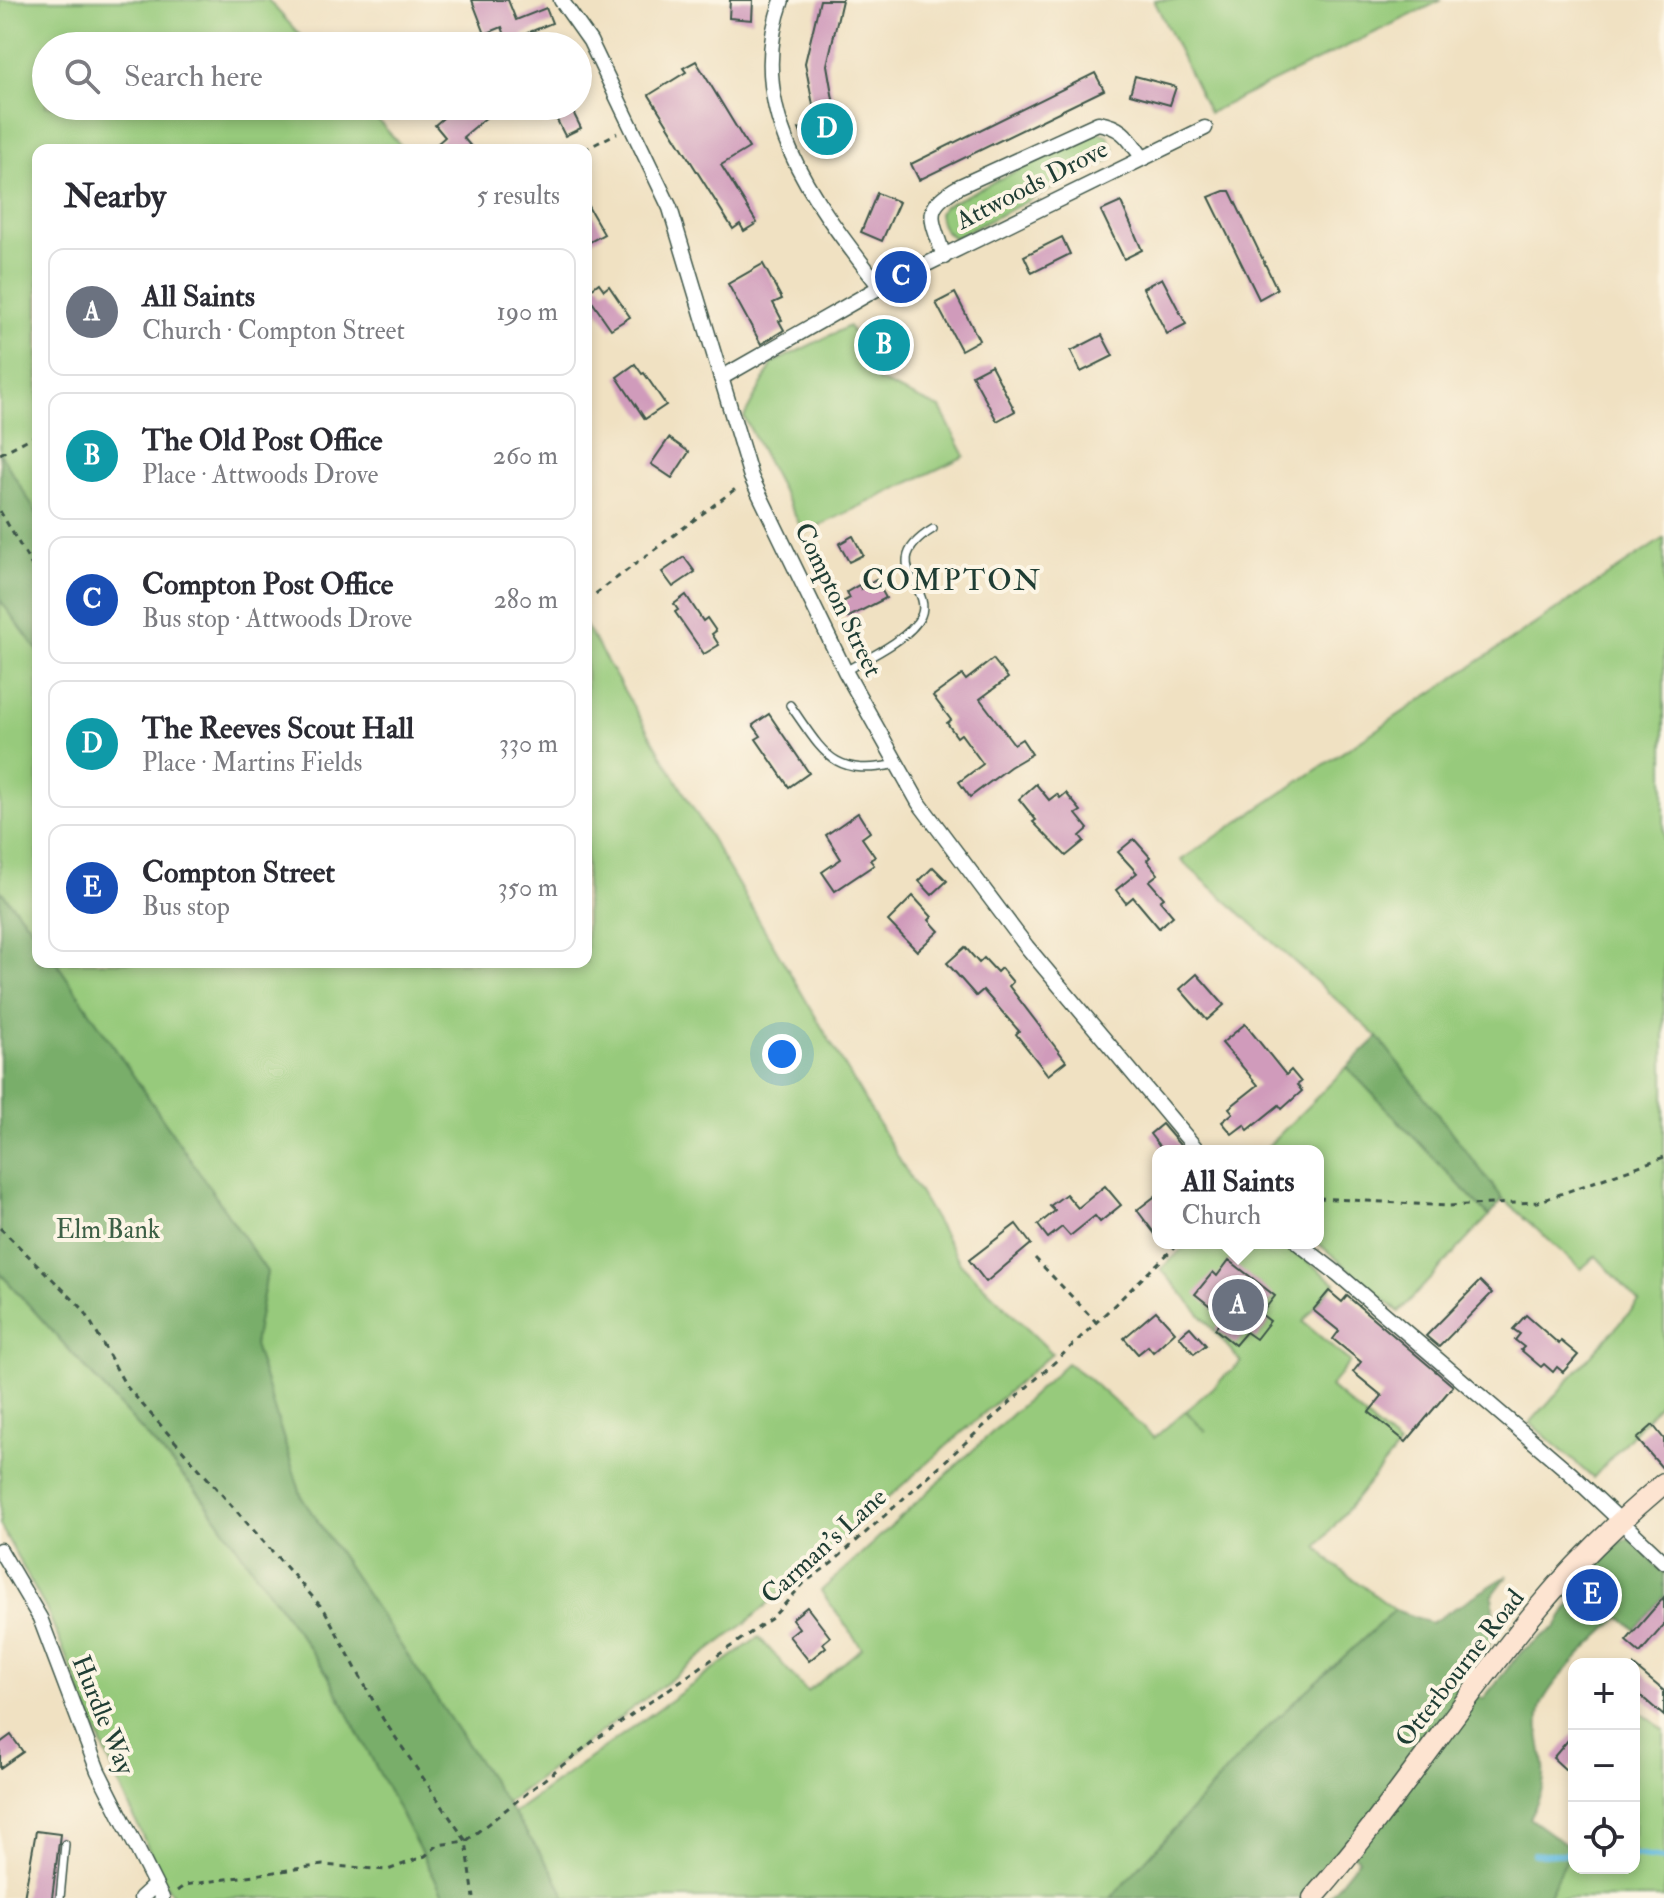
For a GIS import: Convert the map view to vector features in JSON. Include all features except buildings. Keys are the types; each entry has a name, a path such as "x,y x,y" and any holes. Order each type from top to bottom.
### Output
{"street":[{"name":"Compton Street","path":"561,0 584,32"},
{"path":"782,0 775,20 769,67 781,130 802,177 833,226 880,287"},
{"name":"Compton Street","path":"592,45 670,208 751,477 845,671 919,803 1027,947 1193,1145"},
{"name":"Attwoods Drove","path":"944,257 932,217 934,206 940,198 960,186 1098,123 1114,125 1127,135 1142,157"},
{"name":"Attwoods Drove","path":"721,378 880,287 1205,128"},
{"path":"1305,1249 1430,1352 1621,1520 1664,1562"},
{"name":"Otterbourne Road","path":"1313,1898 1368,1833 1540,1607 1621,1520 1664,1483"},
{"name":"Hurdle Way","path":"0,1550 40,1618 98,1771 163,1893"},
{"path":"141,1898 163,1893"}],"lane":[{"path":"845,671 904,635 921,615 921,599 907,562 915,544 933,529"},
{"path":"790,705 821,748 845,767 873,769 897,764"},
{"path":"60,1898 65,1844"}],"path":[{"path":"592,146 631,125"},
{"path":"0,454 32,437"},
{"path":"592,596 751,477"},
{"path":"0,511 32,566"},
{"path":"1324,1198 1447,1206 1538,1202 1664,1157"},
{"path":"0,1228 84,1310 126,1386 325,1611 383,1719 466,1841 474,1898"},
{"name":"Carman's Lane","path":"466,1841 592,1742 772,1618 804,1583 832,1563 1173,1249"},
{"path":"1035,1258 1096,1322"},
{"path":"163,1893 185,1885 323,1865 388,1870 425,1856 438,1845 466,1841"}],"green space":[{"path":"0,0 268,0 297,32 32,32 32,120 378,120 400,144 32,144 32,505 0,453"},
{"path":"1154,0 1442,0 1209,113"},
{"path":"1096,132 1107,135 1114,149 1110,160 954,238 943,227 939,213 944,206"},
{"path":"849,326 879,381 940,408 965,456 804,533 744,417 773,363"},
{"path":"0,453 32,505 32,643 0,600"},
{"path":"1664,538 1664,1399 1593,1478 1530,1423 1639,1302 1596,1256 1581,1269 1503,1199 1378,1037 1181,860"},
{"path":"0,600 32,643 32,929 0,890"},
{"path":"592,636 961,1264 1052,1353 747,1622 506,1803 302,1498 254,1345 267,1272 60,968 592,968"},
{"name":"Elm Bank","path":"0,890 32,929 32,968 60,968 267,1272 254,1345 302,1498 554,1874 566,1898 445,1898 328,1675 201,1496 0,1273"},
{"path":"1378,1037 1503,1199 1489,1216 1347,1067"},
{"path":"1347,1067 1489,1216 1399,1312 1324,1248 1324,1145 1269,1145"},
{"path":"1183,1249 1292,1249 1335,1283 1303,1322 1350,1362 1330,1387 1399,1446 1317,1547 1333,1564 1395,1610 1265,1729 1111,1898 566,1898 554,1874 513,1813 759,1637 807,1692 862,1648 821,1591 1067,1363 1154,1438 1185,1411 1206,1432 1186,1411 1241,1362 1161,1269"},
{"path":"0,1273 201,1496 328,1675 445,1898 175,1898 161,1877 112,1768 48,1613 0,1525"},
{"path":"1629,1538 1664,1573 1664,1597 1636,1630 1620,1617 1578,1658 1568,1658 1568,1669 1540,1710 1544,1780 1529,1818 1568,1846 1568,1857 1549,1895 1519,1898 1328,1898 1359,1859 1344,1847 1301,1898 1111,1898 1265,1729 1395,1610 1431,1623 1508,1575 1492,1596 1495,1621 1488,1647 1465,1686 1483,1699 1522,1651 1556,1627 1602,1553"},
{"path":"1640,1712 1664,1730 1664,1898 1519,1898 1549,1895 1568,1856 1568,1874 1640,1874"}],"waterway":[{"path":"1534,1854 1568,1854"},
{"path":"1640,1856 1664,1859"}],"place":[{"name":"The Reeves Scout Hall","path":"827,129"},
{"name":"Compton Post Office","path":"901,277"},
{"name":"The Old Post Office","path":"884,345"},
{"name":"All Saints","path":"1238,1305"},
{"name":"Compton Street","path":"1592,1595"}],"district":[{"name":"COMPTON","path":"952,580"}]}
